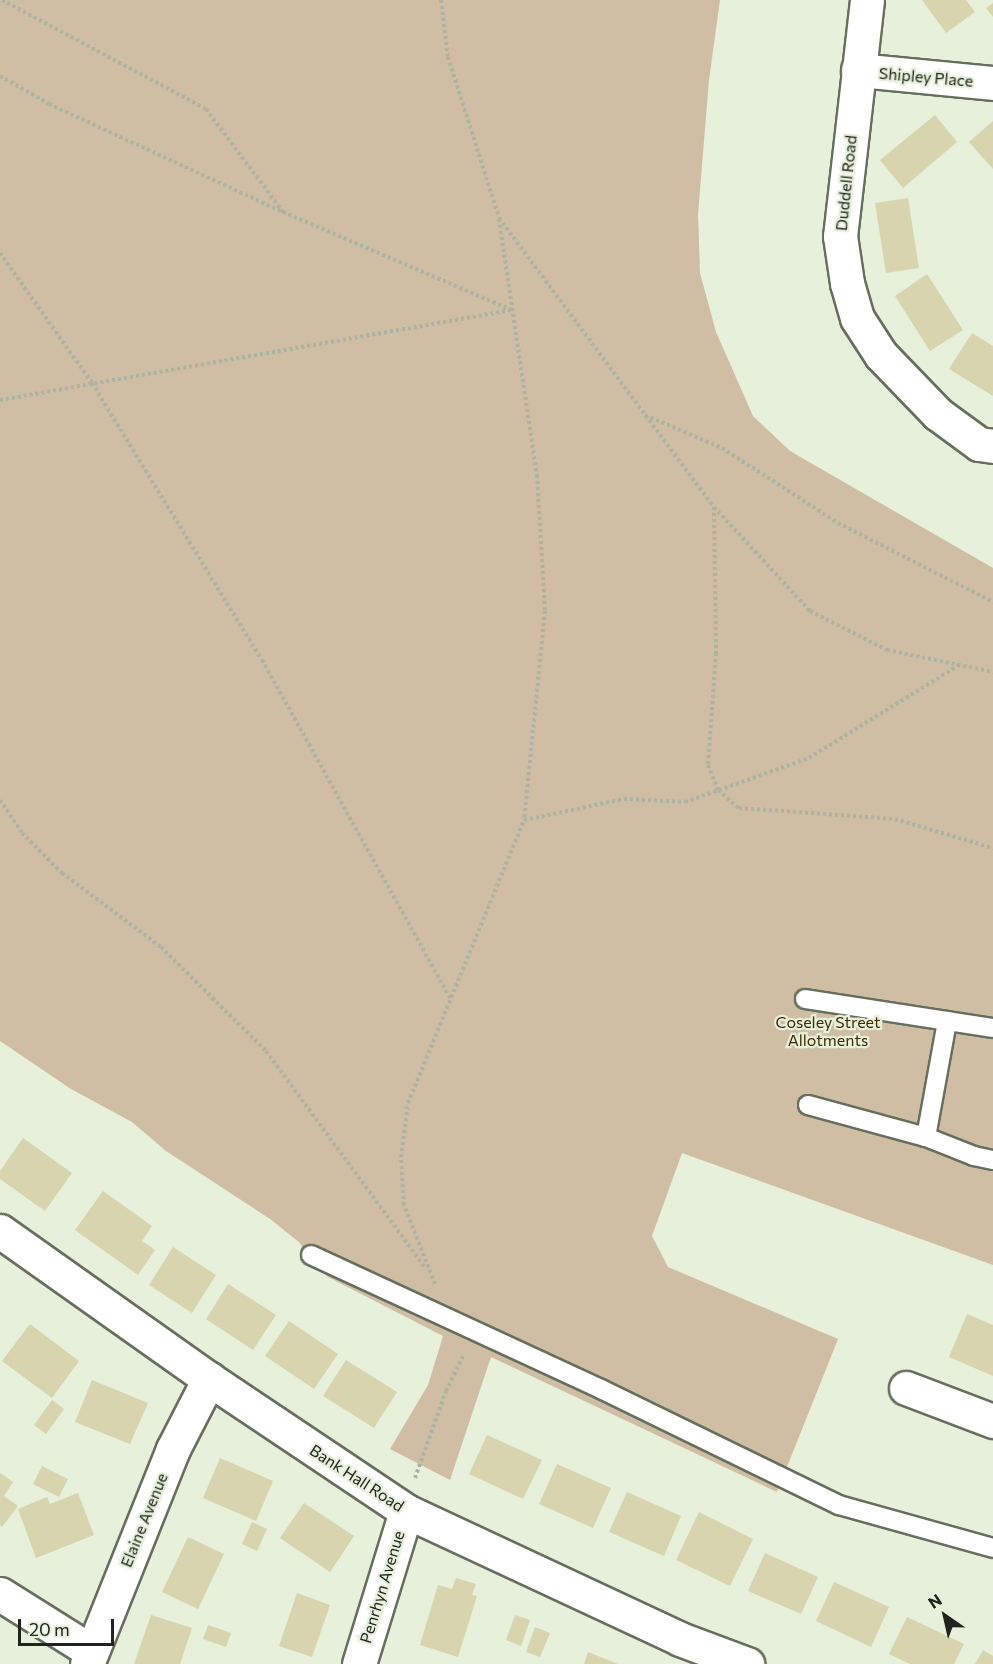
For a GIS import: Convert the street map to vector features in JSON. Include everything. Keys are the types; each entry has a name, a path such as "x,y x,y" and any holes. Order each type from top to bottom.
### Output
{"street":[{"name":"Duddell Road","path":"867,0 840,236 847,283 857,318 881,355 938,414 979,444 993,446"},
{"name":"Shipley Place","path":"858,70 993,83"},
{"name":"Bank Hall Road","path":"0,1231 209,1379 406,1511 675,1652 747,1664"},
{"name":"Elaine Avenue","path":"89,1658 173,1449 209,1379"},
{"path":"906,1388 993,1421"},
{"name":"Penrhyn Avenue","path":"359,1664 406,1511"},
{"path":"0,1594 89,1658"}],"lane":[{"path":"805,999 993,1028"},
{"path":"926,1137 948,1021"},
{"path":"807,1105 926,1137 974,1156 993,1160"},
{"path":"311,1255 476,1330 839,1505 993,1548"}],"path":[{"path":"3,0 206,109 283,212"},
{"path":"441,0 448,57 499,218 537,475 545,611 524,820 408,1103 401,1157 404,1205 430,1274 454,1320"},
{"path":"0,76 48,104 283,212 513,310"},
{"path":"499,218 714,507 810,611 887,650 993,672"},
{"path":"0,253 92,383 262,660 450,999"},
{"path":"0,400 513,310"},
{"path":"645,415 722,448 838,523 993,602"},
{"path":"714,507 716,653 708,765 718,790 739,808 895,819 993,848"},
{"path":"524,820 624,799 685,802 809,758 959,665"},
{"path":"0,800 22,833 62,873 161,948 266,1051 430,1274"},
{"path":"406,1511 446,1391 476,1330"}],"green space":[{"name":"Coseley Street Allotments","path":"0,0 720,0 709,80 698,214 700,273 716,332 753,416 790,451 993,568 993,1265 682,1153 652,1236 668,1267 838,1339 777,1492 491,1357 450,1480 390,1449 428,1385 443,1336 328,1277 311,1263 300,1243 270,1219 166,1151 132,1122 71,1089 0,1041"}],"building":[{"path":"922,0 966,0 975,12 946,33"},
{"path":"993,3 993,17 986,8"},
{"path":"935,115 957,142 903,188 880,160"},
{"path":"993,121 993,169 969,142"},
{"path":"908,198 919,268 886,273 875,203"},
{"path":"927,274 963,330 930,351 895,296"},
{"path":"972,333 993,346 993,396 949,369"},
{"path":"23,1138 72,1173 45,1211 0,1179 0,1171"},
{"path":"103,1191 152,1226 142,1241 155,1250 138,1275 75,1230"},
{"path":"173,1247 216,1275 192,1313 149,1285"},
{"path":"228,1284 276,1315 253,1350 206,1319"},
{"path":"967,1314 993,1325 993,1376 949,1357"},
{"path":"289,1321 338,1354 314,1389 265,1356"},
{"path":"30,1324 79,1361 52,1398 2,1361"},
{"path":"346,1360 397,1392 374,1428 323,1396"},
{"path":"92,1380 148,1403 130,1444 75,1422"},
{"path":"52,1400 64,1409 46,1434 34,1425"},
{"path":"487,1435 542,1460 523,1499 469,1474"},
{"path":"220,1458 273,1481 256,1521 203,1498"},
{"path":"557,1464 611,1488 593,1528 539,1504"},
{"path":"42,1466 68,1479 59,1497 33,1484"},
{"path":"0,1473 13,1482 4,1496 18,1506 2,1527 0,1525"},
{"path":"627,1492 681,1516 664,1556 609,1532"},
{"path":"78,1493 94,1535 36,1558 18,1509 47,1497 50,1504"},
{"path":"304,1503 354,1536 330,1572 280,1538"},
{"path":"699,1512 753,1539 730,1586 676,1560"},
{"path":"252,1522 267,1529 257,1551 242,1544"},
{"path":"188,1537 224,1554 198,1609 162,1592"},
{"path":"765,1553 818,1577 801,1614 748,1591"},
{"path":"456,1578 476,1584 472,1595 477,1596 458,1657 420,1645 438,1585 452,1589"},
{"path":"834,1582 889,1607 871,1647 816,1621"},
{"path":"297,1593 330,1605 312,1657 279,1646"},
{"path":"151,1615 192,1628 180,1664 134,1664"},
{"path":"515,1615 530,1620 521,1646 506,1640"},
{"path":"907,1617 964,1644 954,1664 910,1664 889,1654"},
{"path":"208,1625 231,1633 226,1647 203,1639"},
{"path":"535,1627 550,1633 540,1657 526,1652"},
{"path":"983,1650 993,1656 993,1664 975,1664"},
{"path":"588,1652 618,1664 584,1664"}]}
